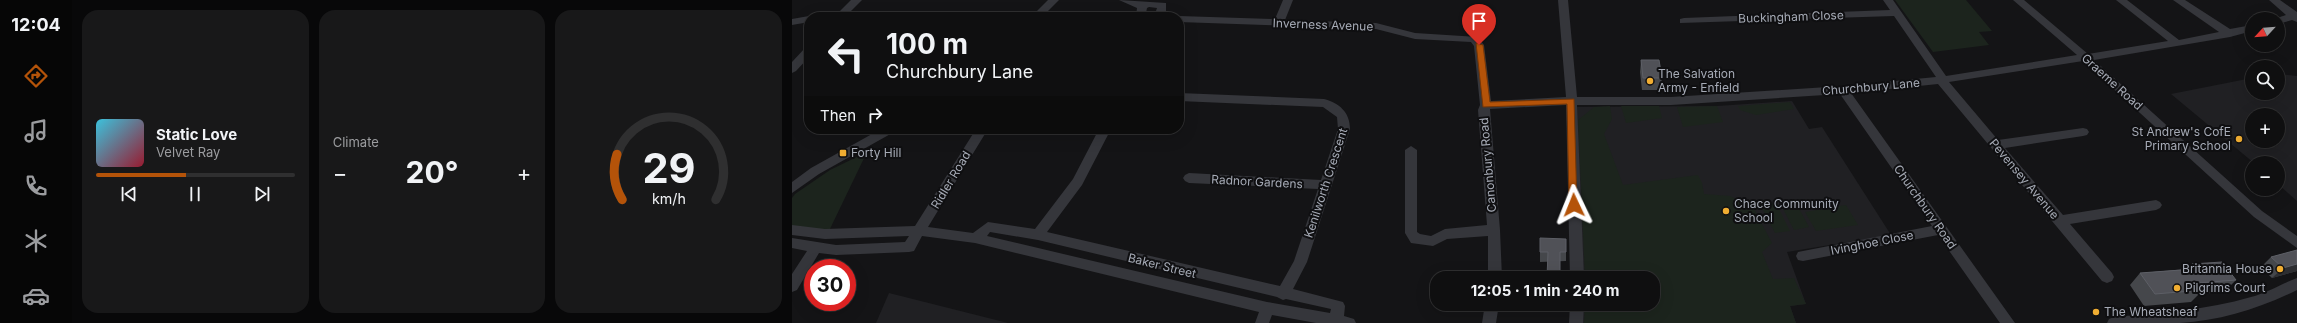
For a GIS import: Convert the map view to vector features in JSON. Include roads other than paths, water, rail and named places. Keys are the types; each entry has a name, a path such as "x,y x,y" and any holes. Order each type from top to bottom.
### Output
{"street":[{"path":"844,12 857,0"},
{"path":"1124,0 1139,12"},
{"path":"1143,12 1172,0"},
{"path":"1278,23 1288,0"},
{"path":"1563,0 1569,41 1577,271"},
{"name":"Pevensey Avenue","path":"1888,0 1941,74 1941,80 2107,277"},
{"name":"Graeme Road","path":"2018,0 2085,57 2258,214 2297,243"},
{"path":"2121,0 2177,43"},
{"path":"2178,0 2230,34"},
{"path":"2274,0 2296,17"},
{"path":"1042,12 1054,1"},
{"path":"1161,12 1162,5"},
{"name":"Buckingham Close","path":"1684,21 1897,12"},
{"path":"2285,19 2296,17"},
{"name":"Inverness Avenue","path":"1184,19 1376,26 1425,38 1466,38"},
{"path":"792,22 804,20"},
{"name":"Churchbury Lane","path":"1485,107 1571,101 1671,101 1843,90 1941,80 2177,43 2245,30"},
{"name":"Canonbury Road","path":"1466,38 1474,40 1479,45 1494,230 1495,271"},
{"path":"792,69 804,56"},
{"name":"Churchbury Road","path":"1843,90 2008,323"},
{"name":"Kenilworth Crescent","path":"1184,97 1324,103 1334,107 1345,121 1344,129 1300,262 1283,294"},
{"path":"1996,145 2083,132"},
{"path":"792,188 815,171 881,134"},
{"name":"Ridler Road","path":"920,231 979,134"},
{"path":"1038,235 1078,182 1102,134"},
{"path":"1411,150 1411,233 1416,239 1433,241 1445,234 1494,230"},
{"name":"Radnor Gardens","path":"1189,178 1325,185"},
{"path":"2059,221 2156,205"},
{"name":"Baker Street","path":"975,238 988,227 1038,235 1338,306 1336,321"},
{"name":"Ivinghoe Close","path":"1803,256 1941,229"},
{"name":"Baker Street","path":"792,230 825,234 920,231 975,238 1267,308 1350,323"},
{"path":"792,243 836,250 906,248 913,244 920,231"},
{"path":"792,286 816,247"},
{"path":"2114,323 2207,314 2264,300 2297,284"},
{"path":"1262,323 1267,308"},
{"path":"1489,323 1491,311"},
{"path":"1576,323 1577,311"}],"place":[{"name":"The Salvation Army - Enfield","path":"1650,81"},
{"name":"St Andrew's CofE Primary School","path":"2239,139"},
{"name":"Forty Hill","path":"843,153"},
{"name":"Chace Community School","path":"1726,211"},
{"name":"Britannia House","path":"2280,269"},
{"name":"Pilgrims Court","path":"2177,288"},
{"name":"The Wheatsheaf","path":"2096,312"}]}
